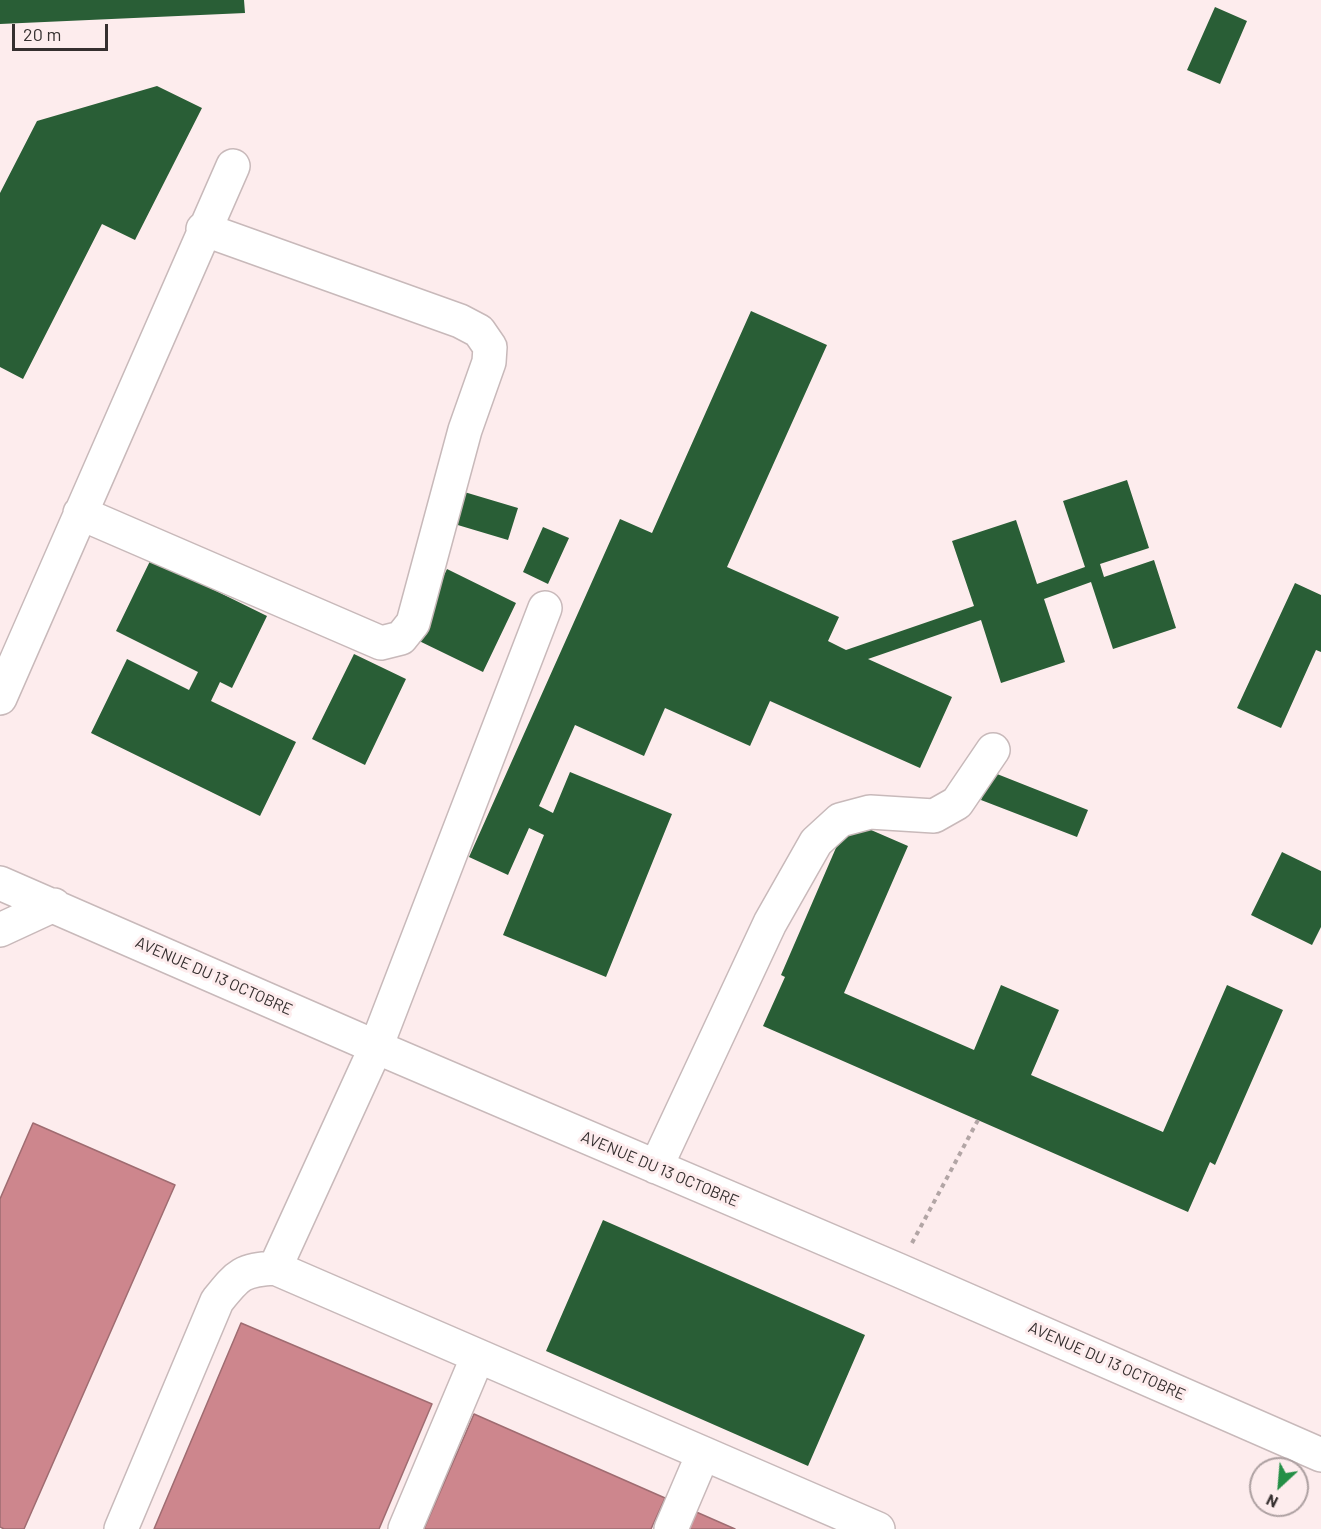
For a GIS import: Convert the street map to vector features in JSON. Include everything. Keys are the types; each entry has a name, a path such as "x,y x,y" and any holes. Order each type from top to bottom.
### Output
{"street":[{"path":"0,698 232,166"},
{"path":"80,513 381,643 401,638 413,623 465,430 489,362 490,346 479,332 460,321 203,229"},
{"path":"275,1268 376,1047 545,608"},
{"path":"656,1167 770,923 816,842 840,820 870,812 934,816 957,803 993,750"},
{"name":"AVENUE DU 13 OCTOBRE","path":"0,882 1321,1455"},
{"path":"0,930 54,905"},
{"path":"121,1529 217,1301 237,1277 253,1269 275,1268 878,1529"},
{"path":"405,1529 478,1356"},
{"path":"671,1529 703,1454"}],"path":[{"path":"898,1270 978,1120"}],"shaded area":[{"path":"33,1123 175,1185 24,1529 4,1529 0,1527 0,1199"},
{"path":"241,1323 432,1404 379,1529 154,1529"},
{"path":"474,1414 665,1498 651,1529 424,1529"},
{"path":"694,1511 735,1529 687,1529"}],"building":[{"path":"0,0 244,0 245,13 0,24"},
{"path":"1215,7 1247,21 1220,84 1187,70"},
{"path":"157,86 202,108 135,240 102,224 23,379 0,367 0,193 37,121"},
{"path":"751,311 827,345 727,567 839,617 828,641 846,650 974,606 952,541 1016,520 1037,584 1085,567 1063,501 1127,480 1149,548 1100,564 1104,577 1154,560 1176,628 1113,649 1091,582 1044,599 1065,662 1001,683 981,620 868,659 952,697 920,768 770,701 750,746 665,708 644,756 575,725 539,806 553,813 570,772 672,814 606,977 503,935 544,835 529,828 508,875 469,857 620,519 652,533"},
{"path":"461,491 518,508 508,540 451,523"},
{"path":"543,527 569,538 548,584 523,572"},
{"path":"151,559 267,616 232,688 220,682 211,701 296,742 260,816 91,733 127,659 189,690 198,672 116,631"},
{"path":"447,569 516,603 483,672 413,638"},
{"path":"1295,583 1321,595 1321,652 1316,650 1281,728 1237,708"},
{"path":"354,654 406,679 365,765 312,739"},
{"path":"992,772 1088,810 1077,837 981,800"},
{"path":"848,820 908,846 844,993 974,1050 1001,985 1059,1010 1031,1075 1163,1132 1227,985 1283,1010 1215,1165 1210,1162 1188,1212 763,1026 785,977 781,975"},
{"path":"1282,852 1321,871 1321,927 1312,945 1251,915"},
{"path":"603,1220 865,1335 808,1466 546,1351"}]}
